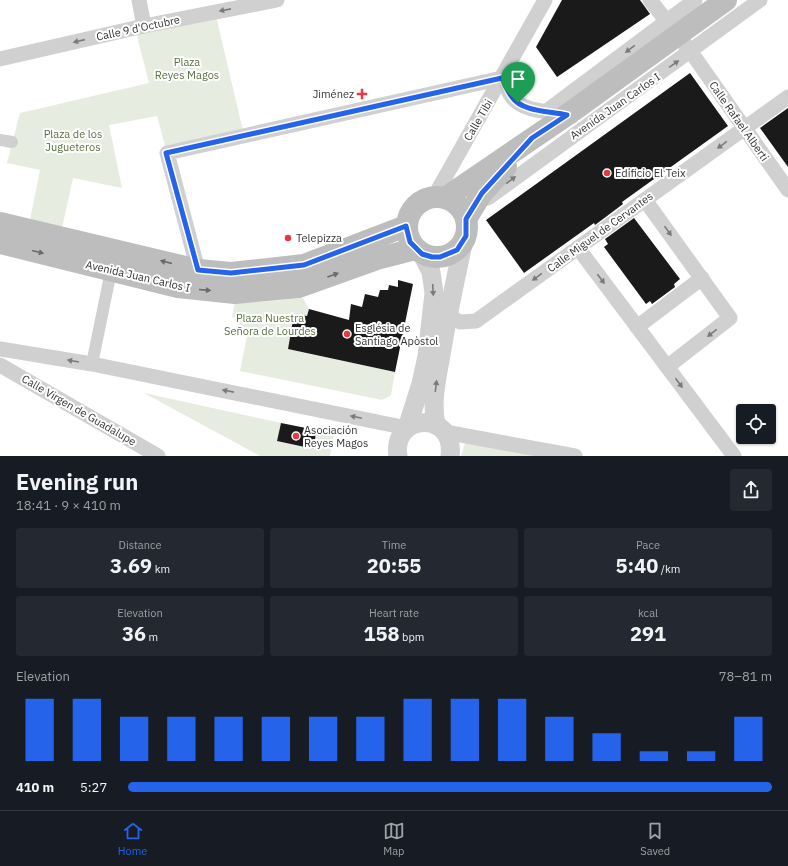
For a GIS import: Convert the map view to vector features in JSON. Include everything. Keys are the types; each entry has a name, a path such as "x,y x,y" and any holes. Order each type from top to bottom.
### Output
{"main road":[{"name":"Avenida Juan Carlos I","path":"468,216 482,193 557,113 672,28 726,0"},
{"name":"Avenida Juan Carlos I","path":"440,198 532,138"},
{"path":"440,198 458,206 468,216 466,236 462,244 457,250 440,257 432,257 418,251 407,234 406,226 408,217 415,206 426,199 440,198"},
{"name":"Avenida Juan Carlos I","path":"0,223 198,270 231,273 304,265 406,226"},
{"name":"Avenida Juan Carlos I","path":"0,243 178,287 235,292 299,287 380,258 418,251"}],"street":[{"path":"139,0 144,26"},
{"name":"Calle 9 d'Octubre","path":"0,60 144,26 277,0"},
{"name":"Calle Tibi","path":"440,198 502,78 545,0"},
{"name":"Calle Rafael Alberti","path":"650,0 690,52 788,190"},
{"name":"Avenida Juan Carlos I","path":"672,28 695,0"},
{"name":"Avenida Juan Carlos I","path":"468,216 519,174 760,0"},
{"path":"198,270 166,153 502,78 512,98 525,108 557,113"},
{"name":"Calle Miguel de Cervantes","path":"447,315 460,322 476,321 788,98"},
{"path":"0,140 12,142"},
{"path":"645,200 730,318 668,367"},
{"path":"450,456 450,440 441,428 434,414 435,389 447,315 462,244"},
{"path":"578,248 734,456"},
{"path":"398,456 398,442 408,428 421,384 427,356 434,293 431,272 418,251"},
{"path":"92,364 111,270"},
{"path":"637,327 702,278"},
{"path":"0,348 92,364 408,428 423,422 441,428 575,456"},
{"name":"Calle Virgen de Guadalupe","path":"0,365 158,456"}],"green space":[{"path":"215,12 244,135 167,153 157,116 109,125 122,188 73,178 60,237 28,230 40,170 7,163 20,113 149,83 135,28"},
{"name":"Plaza Nuestra Señora de Lourdes","path":"303,298 309,309 307,316 294,314 288,349 395,372 391,395 382,400 240,371 248,331 238,327 240,320 232,317 235,301 260,302"},
{"path":"144,393 281,423 277,441 313,449 316,430 334,432 330,456 260,456"},
{"path":"466,440 545,456 461,456"}],"building":[{"path":"562,0 640,0 650,14 557,77 536,47"},
{"name":"Edificio El Teix","path":"690,73 728,126 622,202 623,204 595,225 594,223 524,273 486,220"},
{"path":"788,108 788,167 760,128"},
{"path":"634,218 680,279 674,284 675,287 652,304 650,301 646,304 604,247 608,244 605,239"},
{"name":"Església de Santiago Apòstol","path":"398,280 413,284 395,372 288,349 294,314 307,316 309,309 349,320 351,304 362,307 365,294 378,297 380,290 388,290 389,285 398,287"},
{"name":"Asociación Reyes Magos","path":"281,423 316,430 314,449 277,441"}],"place":[{"name":"Jiménez","path":"362,94"},
{"name":"Edificio El Teix","path":"607,173"},
{"name":"Telepizza","path":"288,238"},
{"name":"Església de Santiago Apòstol","path":"347,334"},
{"name":"Asociación Reyes Magos","path":"296,436"}],"route":[{"path":"502,78 512,98 518,103 525,108 548,110 567,115 532,138 482,193 466,219 466,236 462,244 457,250 449,255 432,257 422,254 410,242 406,226 304,265 231,273 198,270 166,153 502,78"}],"park label":[{"name":"Plaza Reyes Magos","path":"187,68"},
{"name":"Plaza de los Jugueteros","path":"73,140"}]}
